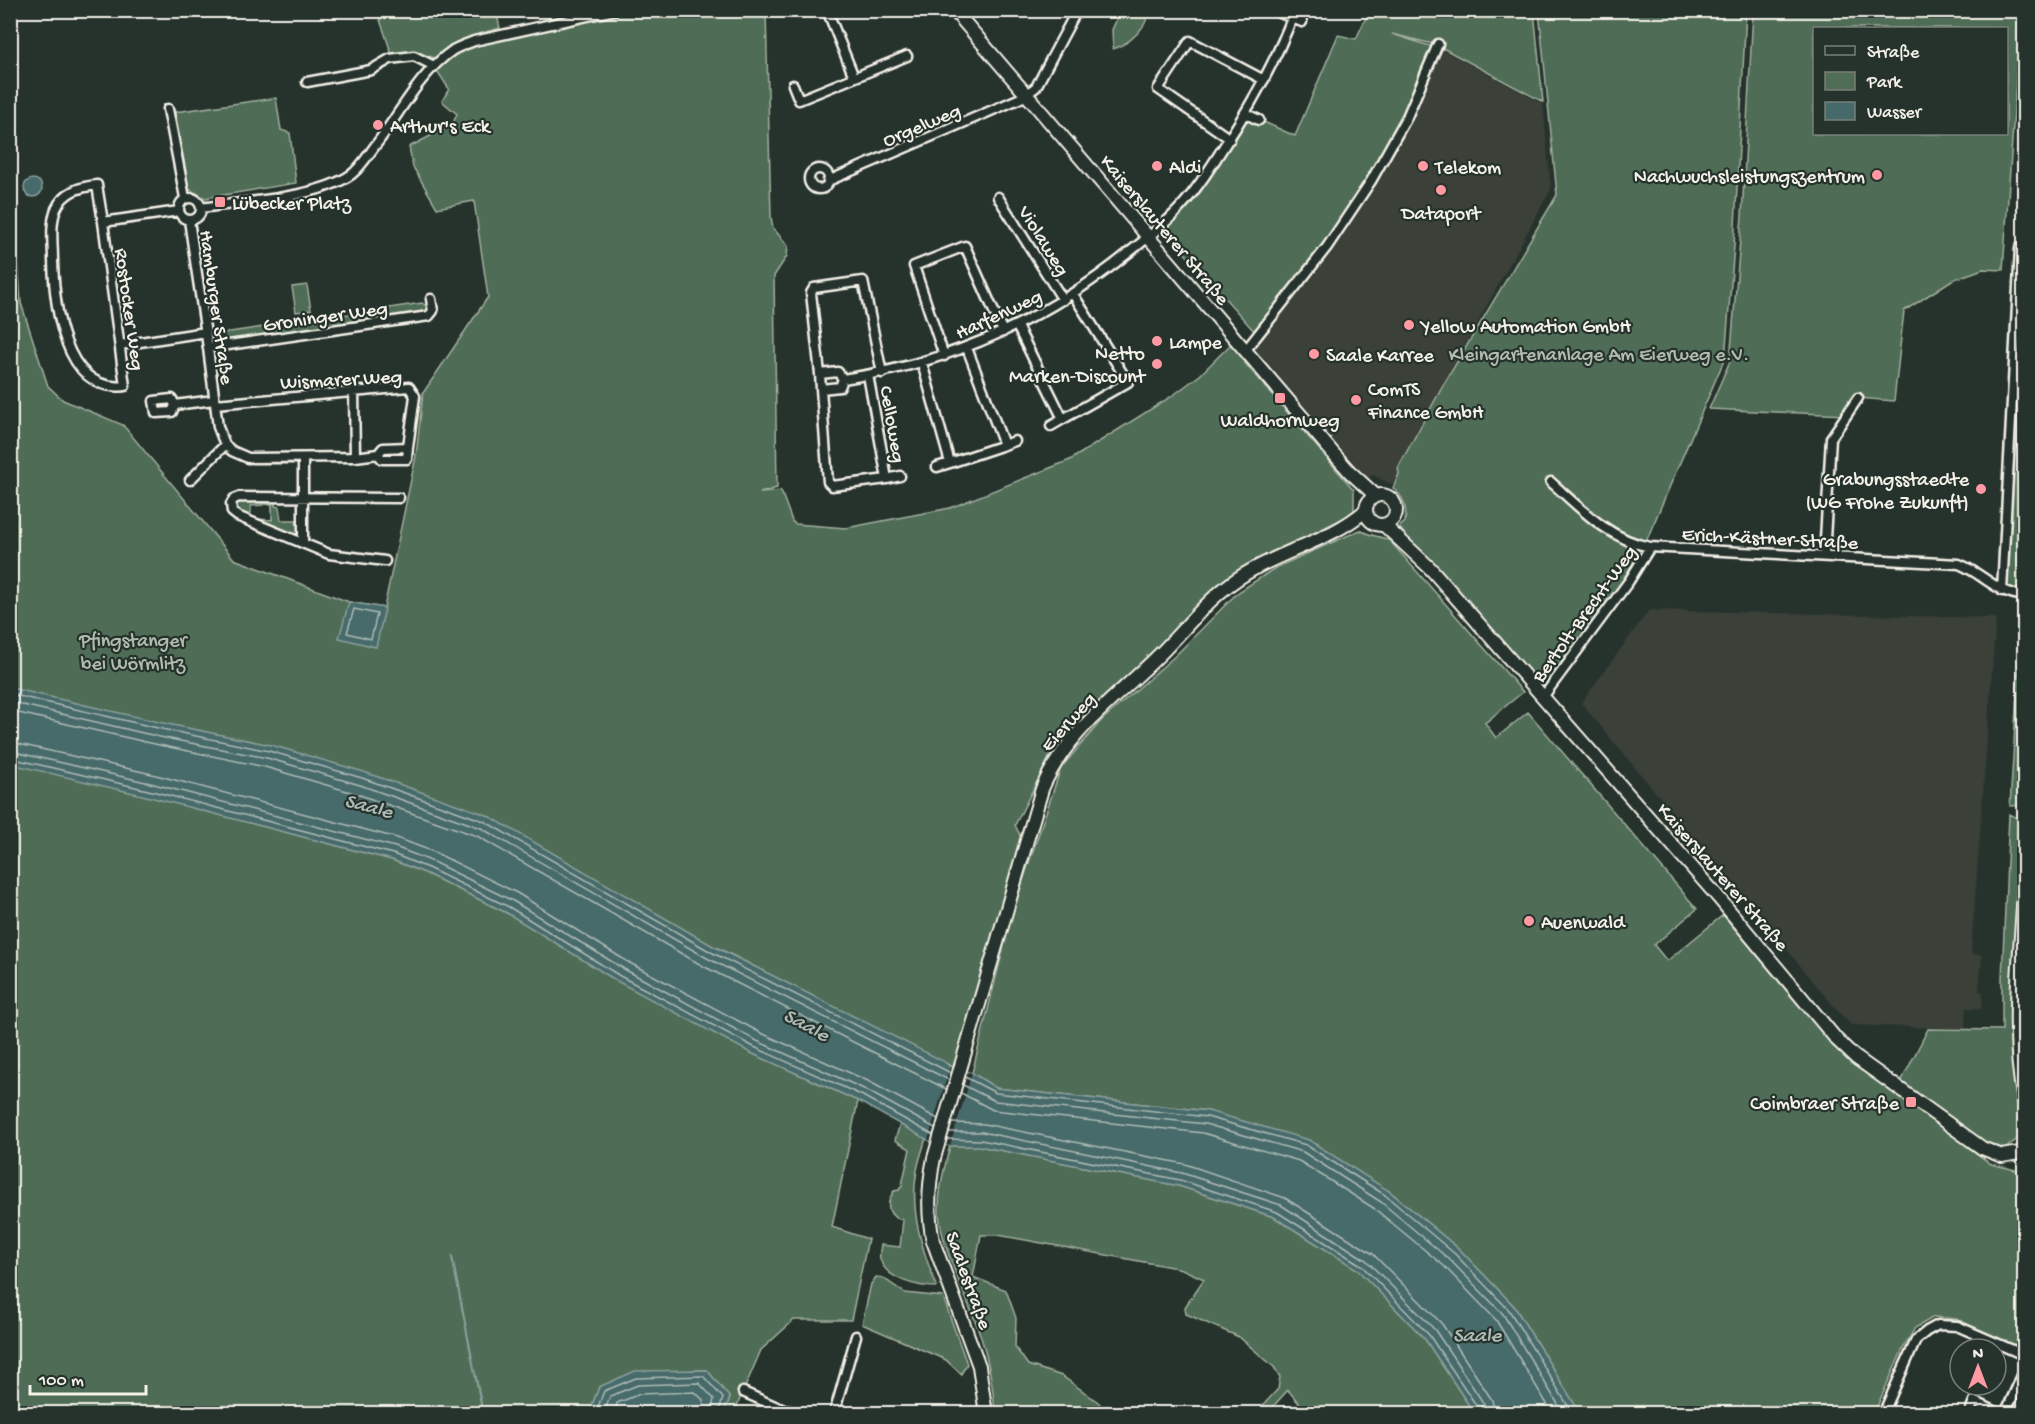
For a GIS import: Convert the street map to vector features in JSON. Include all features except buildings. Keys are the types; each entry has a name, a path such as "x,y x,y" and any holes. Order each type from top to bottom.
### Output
{"street":[{"path":"201,208 302,194 325,188 354,172 434,66 454,50 474,41 615,10"},
{"path":"827,10 854,77"},
{"name":"Kaiserslauterer Straße","path":"954,10 1350,472 1370,507 1384,495 1392,499 1396,509 1389,522 1718,897 1838,1040 1855,1057 1983,1148 2002,1156 2025,1151"},
{"path":"1026,95 1036,87 1077,10"},
{"path":"1273,10 1293,14 1302,22"},
{"name":"Harfenweg","path":"843,379 882,373 922,363 967,348 1017,326 1073,294 1148,237 1174,214 1192,193 1230,139 1264,80 1293,14"},
{"path":"1230,139 1158,88 1190,41 1264,80"},
{"path":"1245,351 1327,247 1371,181 1407,117 1438,44"},
{"path":"307,82 371,70 390,59 414,56 434,66"},
{"path":"793,85 799,100 907,56"},
{"name":"Orgelweg","path":"828,182 1015,102 1026,95"},
{"path":"168,109 185,198"},
{"path":"1246,114 1259,120"},
{"name":"Rostocker Weg","path":"98,185 103,222 125,386 116,387 103,384 87,374 72,355 63,337 54,282 52,229 56,209 66,195 78,188 98,185"},
{"name":"Violaweg","path":"998,197 1063,300"},
{"path":"185,198 194,198 199,202 201,208 199,215 189,220 179,211 181,202 185,198"},
{"name":"Rostocker Weg","path":"103,222 179,211"},
{"name":"Hamburger Straße","path":"189,220 214,402 218,427 225,445"},
{"path":"944,356 914,266 965,246 1003,332"},
{"path":"2002,591 2022,249 2010,248"},
{"path":"821,389 811,293 814,288 863,280 882,373"},
{"path":"1051,426 1128,382 1073,294"},
{"name":"Groninger Weg","path":"208,348 429,316 433,311 431,299"},
{"path":"1017,326 1063,419"},
{"path":"120,345 206,332"},
{"path":"967,348 1004,445"},
{"path":"922,363 950,463"},
{"name":"Harfenweg","path":"820,374 838,372 843,379"},
{"name":"Celloweg","path":"868,375 887,479"},
{"name":"Harfenweg","path":"821,389 840,387 843,379"},
{"name":"Wismarer Weg","path":"214,402 409,387 415,396 408,447 383,448 378,454 355,457"},
{"name":"Celloweg","path":"821,389 828,482 832,486 900,476"},
{"path":"190,480 225,445 248,458 355,457 354,391"},
{"path":"1824,556 1831,438 1858,398"},
{"name":"Hamburger Straße","path":"175,405 214,402"},
{"path":"937,467 1015,441"},
{"path":"303,458 303,543"},
{"name":"Erich-Kästner-Straße","path":"1551,482 1607,530 1633,544 1650,548 1959,564 1970,568 2002,591 2025,596"},
{"path":"385,561 329,554 237,516 232,512 231,504 239,497 399,498"},
{"path":"1370,507 1389,522"},
{"name":"Eierweg","path":"934,1158 1042,789 1058,757 1086,723 1166,648 1222,589 1259,565 1316,539 1370,507"},
{"name":"Bertolt-Brecht-Weg","path":"1543,697 1629,581 1650,548"},
{"path":"2025,892 2017,1025 2017,1051 2025,1100"},
{"path":"2025,1144 2025,1151"},
{"name":"Saalestraße","path":"934,1158 929,1184 929,1223 933,1241 979,1366 986,1413"},
{"path":"1883,1413 1916,1340 1938,1325 1957,1326 2025,1355"},
{"path":"834,1413 856,1336"},
{"path":"1969,1413 1974,1401 1987,1411 2003,1413 2025,1371"},
{"path":"743,1392 777,1407 800,1413"}],"shaded area":[{"path":"1441,49 1543,104 1551,189 1401,462 1398,480 1390,484 1373,475 1367,480 1253,349 1407,117"},
{"path":"1649,610 1996,618 1971,954 1982,955 1979,991 1983,992 1982,1009 1966,1008 1965,1029 1851,1025 1581,703"}],"green space":[{"path":"377,11 496,11 500,28 465,39 435,58 412,51 392,55"},
{"name":"Pfingstanger bei Wörmlitz","path":"615,11 766,11 771,217 773,228 788,246 787,256 774,276 777,488 760,493 781,491 795,524 846,528 950,508 1070,460 1172,396 1200,375 1235,340 1244,362 1354,490 1354,513 1240,569 1220,584 1063,737 1049,758 1015,825 1021,837 955,1068 718,948 413,851 193,808 392,860 425,873 507,913 751,1053 858,1101 832,1227 868,1239 851,1320 794,1320 761,1350 734,1413 723,1413 730,1398 707,1370 635,1372 599,1387 591,1408 594,1413 11,1413 10,183 13,182 21,303 48,386 63,400 123,425 234,559 349,602 384,608 416,456 423,393 488,297 474,201 437,208 413,167 409,147 452,125 457,114 442,101 449,89 434,66 454,50"},
{"path":"1120,11 1149,11 1141,29 1125,43 1113,49 1112,30"},
{"path":"1369,11 1534,11 1543,102 1437,45 1392,34 1433,47 1407,117 1327,247 1254,331 1165,231 1174,214 1246,114 1295,136 1338,35 1356,39"},
{"name":"Kleingartenanlage Am Eierweg e.V.","path":"1539,11 1746,11 1734,246 1725,358 1629,581 1543,697 1431,569 1399,527 1405,522 1406,512 1403,499 1393,488 1399,474 1398,468 1445,382 1557,195"},
{"name":"Nachwuchsleistungszentrum","path":"1753,11 2021,11 2003,270 1983,269 1952,280 1904,311 1894,401 1858,398 1847,415 1709,409 1730,361 1742,216"},
{"path":"276,98 281,130 290,133 296,183 205,198 189,189 175,112"},
{"path":"2024,252 2024,591 2005,588"},
{"path":"307,285 311,310 296,312 292,287"},
{"path":"422,303 428,307 428,311 423,314 216,344 213,341 217,334"},
{"path":"263,500 263,505 251,506 251,518 238,512 236,508 241,501"},
{"path":"265,500 275,500 275,506 279,507 281,520 296,520 297,525 300,526 299,534 294,536 259,522 258,519 272,520 272,505 265,504"},
{"path":"1360,530 1390,541 1523,692 1485,723 1496,738 1528,712 1697,909 1654,945 1667,961 1723,915 1850,1063 1880,1082 1889,1081 1949,1133 1991,1164 2024,1172 2024,1350 2008,1343 2008,1337 1995,1337 1956,1319 1934,1317 1915,1328 1874,1413 1580,1413 1514,1306 1459,1249 1389,1191 1208,1111 996,1088 972,1073 1013,910 1061,768 1101,721 1176,655 1237,593 1275,568"},
{"path":"2023,596 2024,805 2010,806"},
{"path":"2009,814 2024,821 2021,942 2013,1047 2023,1130 2021,1136 2005,1149 1987,1144 1900,1084 1928,1029 2002,1030"},
{"path":"900,1124 926,1138 915,1185 916,1215 926,1259 937,1287 921,1286 904,1281 889,1272 880,1259 881,1245 900,1247 903,1220 891,1213 889,1201 894,1191 899,1190 902,1185 910,1149 895,1140"},
{"path":"950,1146 979,1146 1179,1186 1274,1217 1357,1269 1425,1339 1474,1413 1307,1413 1288,1390 1267,1413 1256,1413 1278,1389 1280,1377 1274,1367 1239,1337 1186,1314 1185,1307 1204,1279 1182,1269 998,1235 981,1235 973,1277 1006,1290 1016,1318 1015,1347 1028,1365 1062,1376 1098,1402 1109,1413 995,1413 991,1379 983,1345 944,1240 941,1226 939,1196"},
{"path":"876,1277 883,1278 905,1293 943,1297 967,1364 961,1374 946,1360 862,1324 871,1284"}],"water":[{"path":"29,179 37,179 42,184 40,195 29,197 24,192 24,184"},
{"path":"349,602 385,608 376,647 339,638"},
{"name":"Saale","path":"11,688 271,745 364,772 487,815 713,946 945,1062 950,1067 972,1073 996,1088 1208,1111 1309,1140 1389,1191 1459,1249 1514,1306 1580,1413 1474,1413 1425,1339 1357,1269 1274,1217 1179,1186 979,1146 950,1146 928,1140 858,1101 751,1053 617,981 507,913 425,873 392,860 146,796 11,764"},
{"path":"707,1370 730,1398 723,1413 594,1414 591,1408 599,1387 635,1371"}],"pier":[{"path":"950,1067 972,1073 950,1146 928,1140"}],"waterway":[{"path":"452,1257 483,1414"}],"place":[{"name":"Arthur's Eck","path":"378,125"},
{"name":"Aldi","path":"1157,166"},
{"name":"Telekom","path":"1423,166"},
{"name":"Nachwuchsleistungszentrum","path":"1877,175"},
{"name":"Dataport","path":"1441,190"},
{"name":"Lübecker Platz","path":"220,202"},
{"name":"Yellow Automation GmbH","path":"1409,325"},
{"name":"Lampe","path":"1157,341"},
{"name":"Saale Karree","path":"1314,354"},
{"name":"Netto Marken-Discount","path":"1157,364"},
{"name":"Waldhornweg","path":"1280,398"},
{"name":"ComTS Finance GmbH","path":"1356,400"},
{"name":"Grabungsstaedte (WG Frohe Zukunft)","path":"1981,489"},
{"name":"Auenwald","path":"1529,921"},
{"name":"Coimbraer Straße","path":"1911,1102"}]}
